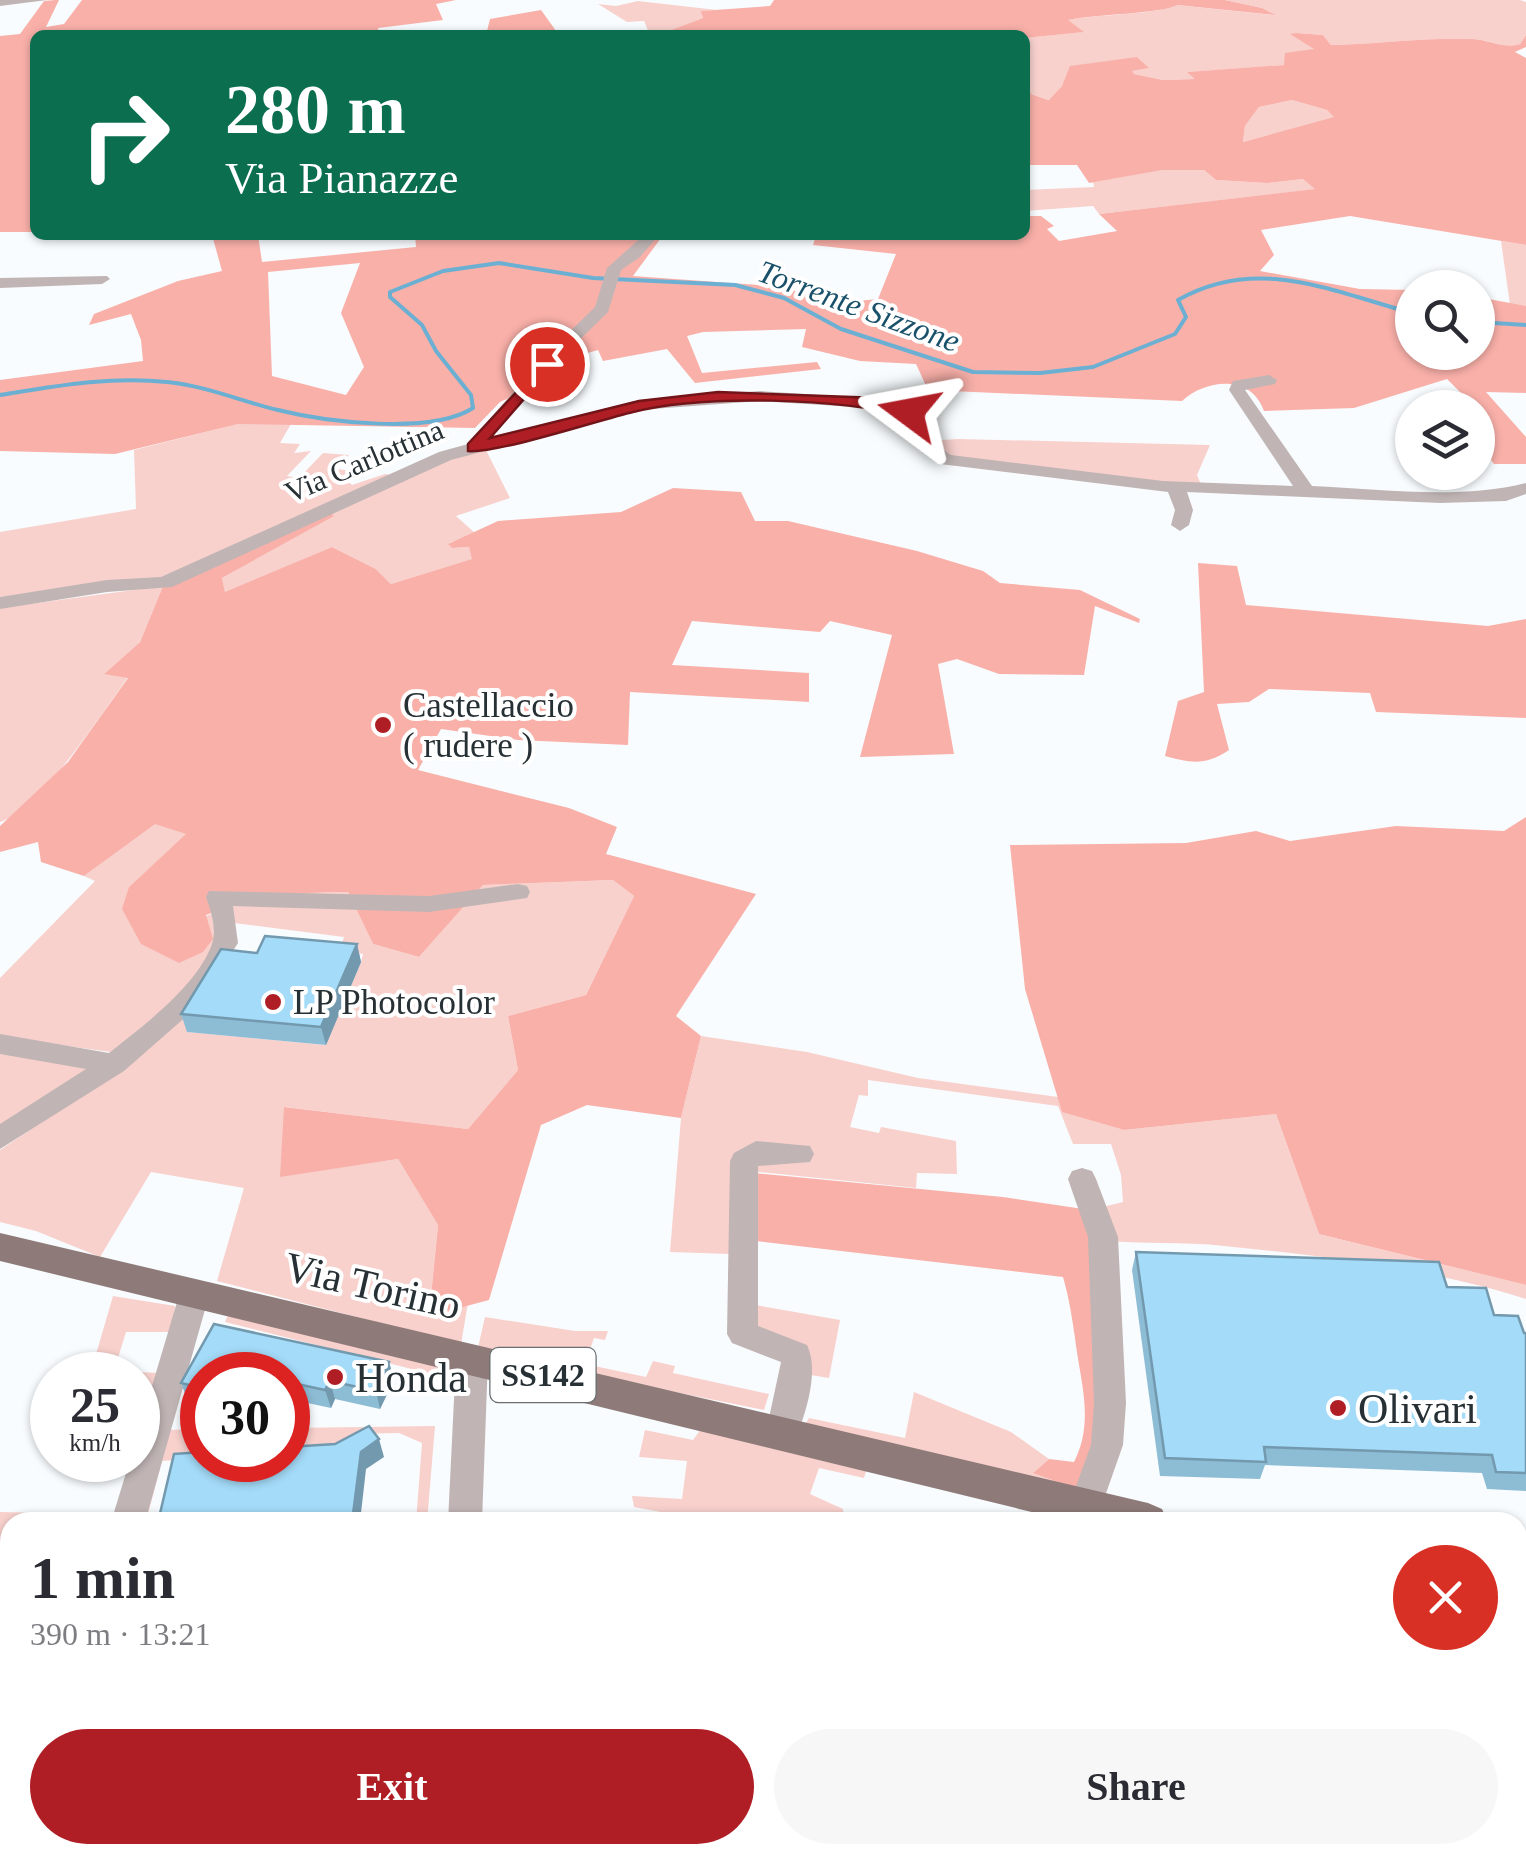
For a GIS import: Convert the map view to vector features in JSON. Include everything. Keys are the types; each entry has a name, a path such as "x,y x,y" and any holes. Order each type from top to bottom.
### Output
{"main road":[{"name":"Via Torino","path":"0,1246 1103,1512"}],"street":[{"path":"0,3 42,0"},
{"path":"474,447 602,308 609,279 647,240"},
{"path":"0,282 102,279"},
{"path":"1269,380 1246,383 1238,390 1305,490"},
{"name":"Via Carlottina","path":"0,602 107,586 165,583 399,474 474,447 639,405 718,396 892,404 909,412 940,458 937,474 966,481"},
{"path":"940,458 962,464 1175,486 1440,498 1506,495 1526,488"},
{"path":"1175,486 1184,510 1180,525"},
{"path":"0,1138 114,1064 188,1000 225,942 218,896 430,904 488,893 518,892"},
{"path":"0,1044 114,1064"},
{"path":"782,1432 797,1370 796,1354 744,1334 744,1161 756,1152 800,1154"},
{"path":"1082,1179 1103,1237 1110,1403 1108,1445 1085,1508"},
{"path":"131,1512 194,1292"},
{"path":"465,1512 472,1358"}],"shaded area":[{"path":"59,0 46,27 64,24 82,0 456,0 436,4 443,20 378,30 30,30 30,232 0,232 0,36 20,34 44,1"},
{"path":"774,0 1225,0 1275,15 1177,5 1068,20 1084,32 1030,37 1030,30 672,30 703,18 701,11 770,6"},
{"path":"1225,0 1520,0 1526,2 1526,35 1520,44 1514,45 1456,39 1331,45 1323,35 1297,33 1314,49 1284,65 1189,72 1196,79 1163,80 1134,74 1131,71 1148,68 1136,57 1062,86 1050,100 1031,94 1030,37 1082,32 1066,20 1176,5 1273,15 1262,8"},
{"path":"638,1 717,10 702,11 703,18 673,30 648,30 644,21 627,22 598,4 616,6"},
{"path":"541,10 555,30 487,30 490,19"},
{"path":"1297,33 1323,35 1331,45 1473,39 1514,45 1520,44 1526,35 1526,47 1515,52 1526,58 1526,245 1350,216 1261,230 1274,255 1260,271 1360,289 1395,290 1395,370 1495,370 1495,300 1526,306 1526,393 1458,390 1447,379 1412,390 1395,390 1395,395 1354,408 1264,411 1249,391 1227,384 1203,388 1182,401 928,390 916,364 860,361 802,347 806,329 703,332 687,336 702,373 817,362 821,369 695,383 667,349 603,361 598,350 574,357 550,379 500,402 475,428 238,424 115,454 0,451 0,380 143,361 141,340 131,314 89,325 94,314 178,281 222,271 213,240 259,240 262,262 416,247 415,240 660,240 633,276 759,285 857,301 878,299 896,254 813,245 815,240 1030,240 1030,216 1041,216 1054,226 1047,229 1059,241 1117,231 1099,214 1315,189 1303,179 1267,183 1216,180 1204,170 1163,170 1089,183 1077,165 1030,165 1030,90 1049,100 1062,86 1070,66 1137,57 1149,68 1132,71 1134,74 1163,80 1195,79 1187,72 1284,65 1285,53 1314,49 1290,34","holes":["1292,100 1327,110 1334,117 1243,142 1245,126 1259,107","360,263 341,313 364,367 346,395 272,376 268,272"]},
{"path":"1474,42 1508,49 1419,57 1393,54 1439,52 1429,44"},
{"path":"1292,100 1327,110 1335,117 1243,142 1245,126 1259,107"},
{"path":"1163,170 1204,170 1216,180 1267,183 1303,179 1317,189 1099,214 1093,206 1030,211 1030,190 1094,187 1093,182"},
{"path":"1501,241 1526,245 1526,306 1510,305"},
{"path":"1495,402 1526,437 1526,464 1495,464"},
{"path":"237,424 291,424 280,443 300,444 294,453 311,451 287,476 299,478 323,453 349,455 336,469 363,472 344,478 352,485 391,475 165,580 0,597 0,532 136,509 134,450"},
{"path":"924,441 1210,445 1197,475 1202,487 962,464"},
{"path":"484,446 510,498 456,516 476,534 449,543 452,548 469,547 473,559 391,584 376,569 332,547 225,593 222,578 333,516 327,510"},
{"path":"673,488 741,492 755,521 788,521 917,551 983,571 1000,583 1080,590 1140,619 1139,623 1095,606 1084,675 999,674 957,659 938,664 954,754 860,757 892,635 830,621 820,632 692,621 672,665 809,673 809,702 630,692 628,745 518,740 441,729 418,770 569,808 617,827 606,854 756,894 676,1016 701,1036 681,1118 587,1105 541,1125 489,1300 429,1316 438,1225 398,1159 280,1177 284,1107 468,1129 518,1070 508,1016 586,995 634,896 613,880 483,885 419,957 373,944 348,892 276,897 206,915 213,939 203,952 179,963 141,944 122,909 129,887 186,834 155,824 84,876 41,862 38,842 0,852 0,826 68,762 128,678 104,674 140,642 163,586 327,510 334,516 222,578 225,592 332,547 376,569 391,584 472,559 469,547 452,548 448,544 498,521 621,512"},
{"path":"1198,563 1237,566 1246,605 1488,626 1526,619 1526,718 1376,712 1370,693 1269,689 1249,702 1217,704 1229,750 1198,762 1165,756 1178,701 1204,692"},
{"path":"163,586 140,642 105,673 128,677 51,781 16,814 0,822 0,608"},
{"path":"1526,817 1526,1285 1319,1234 1276,1114 1124,1130 1062,1112 1025,989 1010,845 1186,843 1256,831 1290,841 1396,826 1504,831"},
{"path":"155,823 187,834 129,887 206,916 276,897 348,892 373,944 419,957 483,885 613,880 634,896 586,995 508,1016 518,1070 468,1129 285,1107 281,1176 398,1159 438,1225 429,1315 468,1303 461,1344 217,1281 244,1188 151,1172 100,1257 36,1231 0,1222 0,1150 107,1079 193,1002 188,1032 325,1045 361,962 363,954 340,950 344,937 234,923 196,976 119,1053 0,1034 0,978 95,881 84,876"},
{"path":"701,1036 807,1052 918,1078 1058,1097 1063,1112 1124,1130 1276,1114 1319,1234 1526,1285 1526,1299 1452,1279 1338,1259 1209,1245 1101,1240 1090,1210 1123,1202 1121,1175 1111,1144 1073,1144 1058,1106 868,1080 868,1096 859,1095 850,1127 879,1133 881,1127 956,1141 957,1174 917,1173 916,1188 760,1172 734,1174 730,1254 670,1252 681,1118"},
{"path":"0,1051 98,1068 0,1131"},
{"path":"754,1173 1003,1197 1090,1210 1103,1401 1080,1490 1033,1473 1049,1459 1074,1462 1084,1431 1082,1385 1063,1277 748,1240"},
{"path":"113,1296 175,1306 173,1332 126,1332 120,1352 97,1352"},
{"path":"750,1304 840,1320 829,1378 804,1374 755,1331"},
{"path":"228,1315 463,1372 463,1382 225,1322"},
{"path":"485,1317 575,1331 608,1331 605,1340 594,1338 585,1364 646,1377 653,1361 675,1366 673,1373 769,1394 764,1410 477,1352"},
{"path":"914,1392 1011,1432 1049,1459 1034,1472 1080,1490 804,1426 809,1418 905,1438"},
{"path":"435,1426 428,1512 417,1512 422,1443 399,1433 353,1434 330,1451 310,1452 310,1428"},
{"path":"701,1429 867,1468 864,1478 819,1468 810,1494 843,1512 661,1512 634,1507 632,1496 682,1499 687,1461 639,1457 645,1430 693,1440"},
{"path":"164,1430 180,1430 180,1460 162,1461 160,1469"},
{"path":"148,1482 156,1482 149,1512 138,1512"}],"building":[{"name":"LP Photocolor","path":"265,936 357,944 321,1027 181,1014 221,949 257,953"},
{"name":"Olivari","path":"1136,1252 1439,1262 1447,1287 1486,1288 1494,1315 1518,1316 1526,1333 1526,1473 1496,1472 1492,1455 1264,1447 1266,1462 1165,1458"},
{"path":"214,1324 389,1362 376,1391 330,1381 325,1390 310,1387 310,1352 198,1352"},
{"path":"369,1426 379,1439 361,1452 353,1512 160,1512 174,1454 180,1454 180,1482 310,1482 310,1446 335,1444"}],"waterway":[{"name":"Torrente Sizzone","path":"0,395 83,383 146,380 196,387 323,419 406,424 455,416 473,408 471,395 436,351 422,325 390,297 390,292 443,271 499,263 593,278 735,285 784,298 841,329 973,372 1040,373 1093,367 1175,334 1186,317 1178,300 1236,280 1294,281 1395,308"},
{"name":"Torrente Sizzone","path":"1495,323 1526,325"}],"place":[{"name":"Castellaccio ( rudere )","path":"383,725"},
{"name":"LP Photocolor","path":"273,1002"},
{"name":"Honda","path":"335,1377"},
{"name":"Olivari","path":"1338,1408"}],"route":[{"path":"547,364 474,447 639,405 718,396 880,402 909,412"}]}
